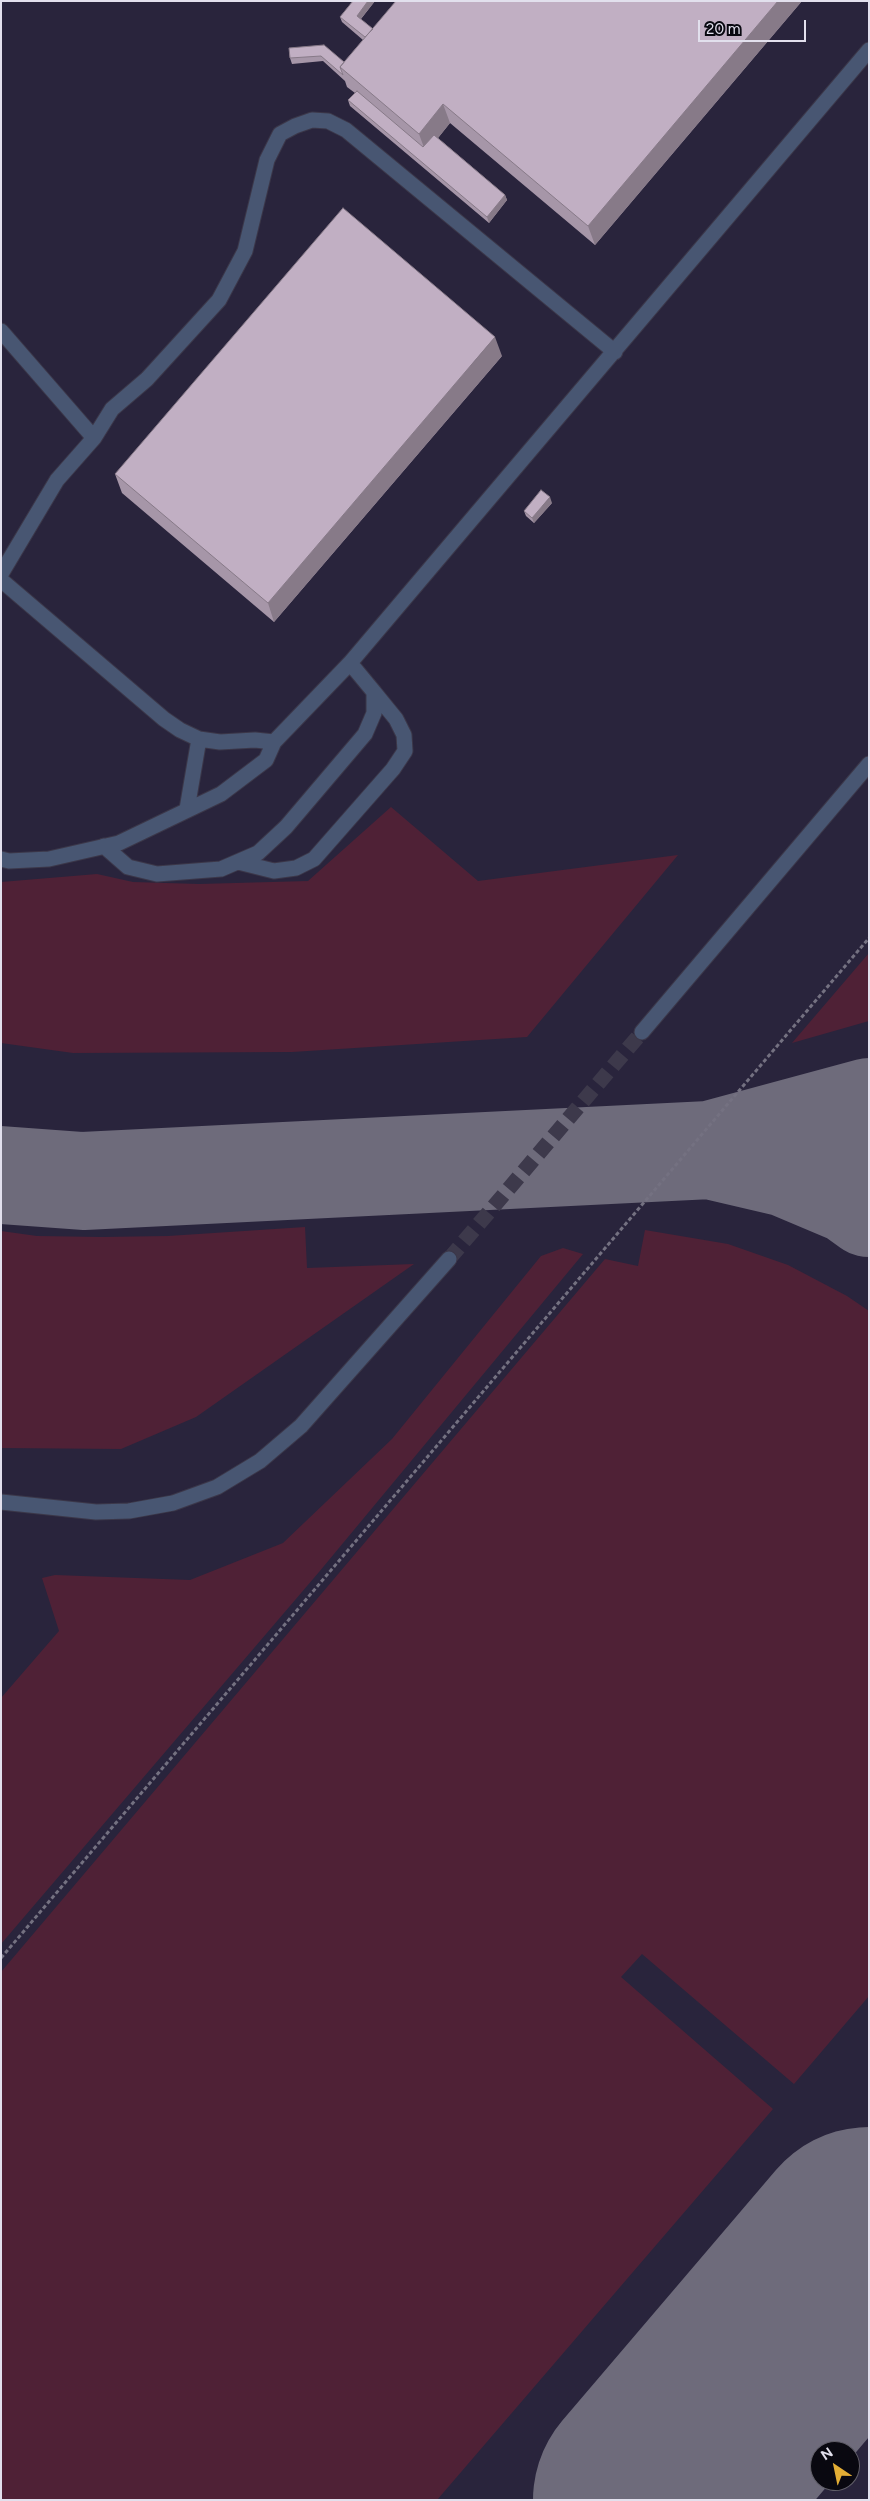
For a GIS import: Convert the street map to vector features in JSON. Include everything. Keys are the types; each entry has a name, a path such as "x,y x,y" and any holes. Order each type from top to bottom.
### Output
{"lane":[{"path":"1,859 49,859 119,843 221,794 253,772 266,760 274,742 350,663 869,50"},
{"path":"1,574 57,480 94,438 112,409 147,379 219,300 245,252 267,160 280,134 312,120 328,120 346,130 615,352"},
{"path":"1,330 94,438"},
{"path":"1,580 164,719 199,739 220,742 255,740 274,742"},
{"path":"238,862 274,870 296,868 314,859 393,769 405,751 404,735 396,719 350,663"},
{"path":"104,846 128,867 157,874 221,869 258,853 286,827 365,734 374,713 374,692"},
{"path":"187,809 199,739"},
{"path":"642,1032 869,764"},
{"path":"1,1502 96,1512 128,1511 173,1503 217,1487 260,1461 301,1426 449,1259"}],"path":[{"path":"1,1958 869,938"}],"shaded area":[{"path":"1,1 869,1 869,2500 1,2500"},
{"path":"391,807 478,881 678,855 527,1037 292,1052 73,1053 1,1043 1,882 97,874 133,882 199,884 308,881"},
{"path":"869,953 869,1021 792,1043"},
{"path":"305,1227 307,1268 414,1264 196,1417 121,1449 1,1448 1,1231 37,1236 102,1237 168,1236"},
{"path":"645,1230 728,1244 788,1265 847,1296 869,1311 869,1996 794,2084 642,1954 621,1977 773,2109 437,2500 1,2500 1,1972 605,1259 638,1266"},
{"path":"563,1248 583,1254 319,1572 1,1944 1,1698 59,1631 42,1578 55,1575 190,1580 283,1543 392,1439 541,1256"}],"building":[{"path":"353,1 368,1 357,16 373,29 365,37 340,17"},
{"path":"396,1 778,1 588,226 443,104 419,134 340,67"},
{"path":"324,45 344,62 340,67 343,75 321,56 290,58 289,48"},
{"path":"357,91 423,147 434,135 505,195 487,217 348,100"},
{"path":"343,208 495,337 268,603 115,474"},
{"path":"541,490 550,497 532,518 524,511"}],"taxiway":[{"path":"710,1150 869,1107"},
{"path":"1,1175 83,1181 710,1150 787,1168 851,1195 869,1208"}],"runway":[{"path":"655,2500 869,2249"}],"tunnel":[{"path":"449,1259 642,1032"}]}
